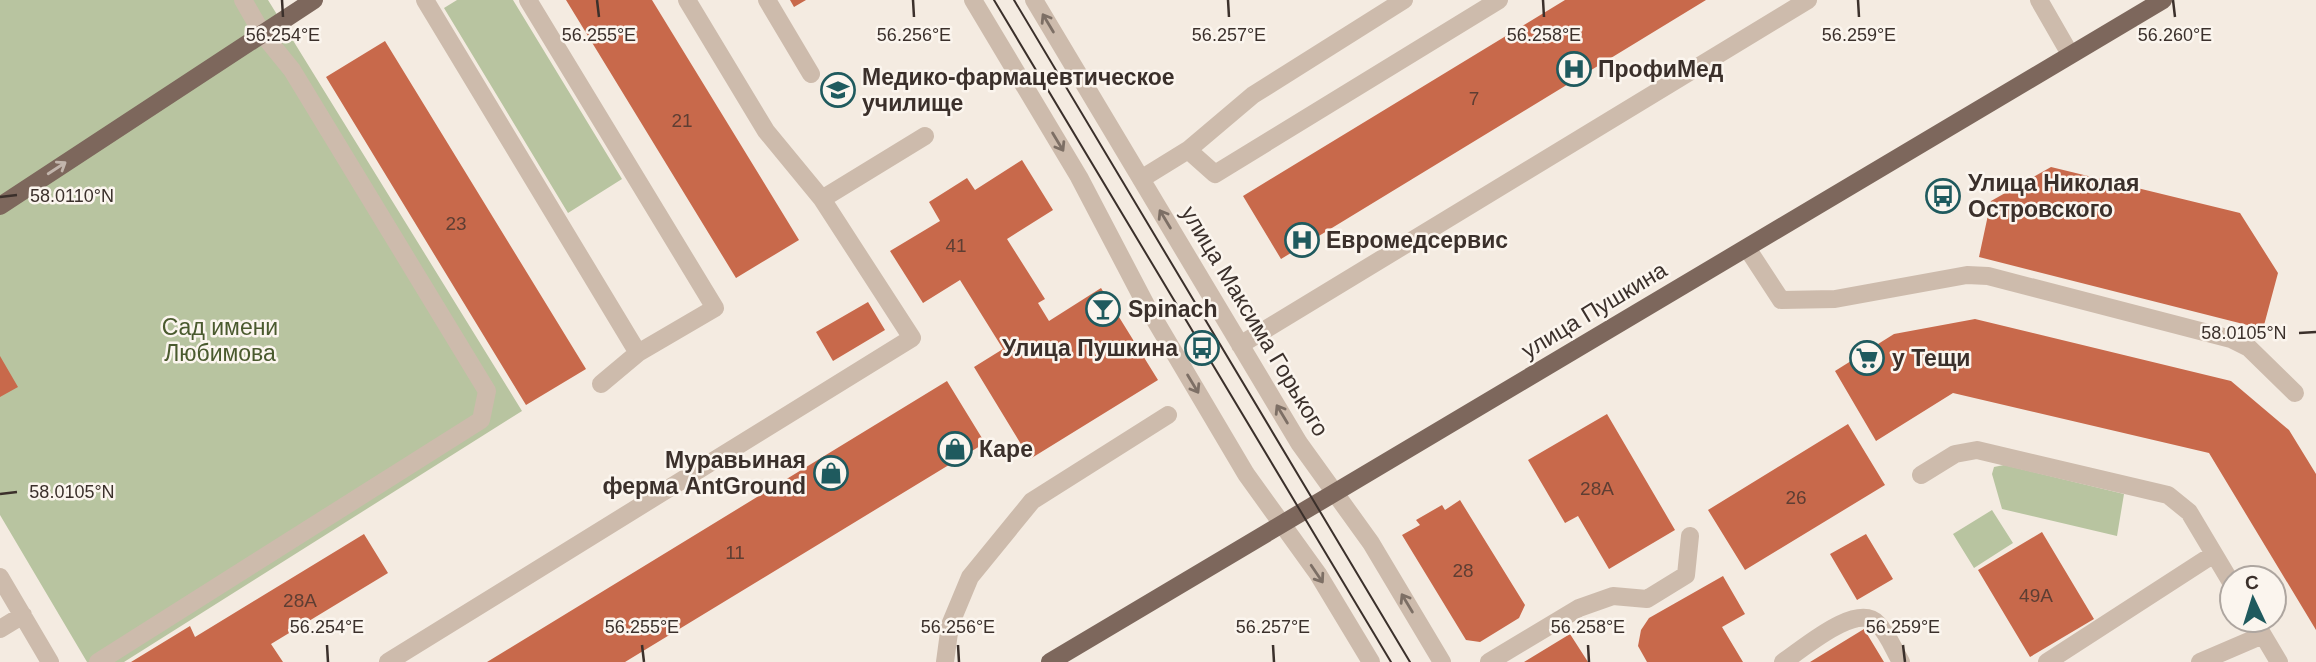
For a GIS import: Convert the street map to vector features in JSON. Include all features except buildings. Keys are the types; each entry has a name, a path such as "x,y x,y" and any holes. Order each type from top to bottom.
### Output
{"main road":[{"path":"0,206 314,0"},
{"name":"улица Пушкина","path":"1050,662 2163,0"}],"street":[{"path":"98,662 481,420 487,391 292,70 262,33 243,0"},
{"path":"425,0 638,353"},
{"path":"528,0 715,308 638,353 601,384"},
{"path":"388,662 912,338 822,199 766,131 687,0"},
{"path":"767,0 811,74"},
{"path":"973,0 1079,177 1146,305 1246,474 1318,574 1371,662"},
{"name":"улица Максима Горького","path":"1034,0 1299,443 1371,543 1442,662"},
{"path":"1141,178 1188,150 1253,95 1404,0"},
{"path":"1188,150 1215,174 1499,0"},
{"path":"1240,345 1808,0"},
{"path":"2040,1 2070,54"},
{"path":"822,199 925,136"},
{"path":"1747,248 1781,300 1835,299 1967,275 1988,276 2231,339 2249,348 2295,393"},
{"path":"944,662 950,625 970,577 1032,501 1168,415"},
{"path":"1921,475 1955,454 1977,450 2168,495 2189,512 2220,564"},
{"path":"1489,662 1578,608 1613,596 1647,599 1686,575 1690,536"},
{"path":"2047,662 2214,554"},
{"path":"0,577 50,662"},
{"path":"0,629 23,615"},
{"path":"1783,662 1848,619 1863,616 1877,622 1901,662"},
{"path":"2200,662 2246,634"},
{"path":"2262,634 2279,662"}],"green space":[{"name":"Сад имени Любимова","path":"0,0 268,0 522,411 124,662 87,662 0,515"},
{"path":"457,0 513,0 622,179 568,213 444,8"},
{"path":"2004,465 2124,494 2117,536 2002,509 1992,474 1994,467"},
{"path":"1992,510 2013,543 1974,568 1953,534"}],"tram line":[{"path":"994,0 1391,662"},
{"path":"1014,0 1410,662"}],"place":[{"name":"ПрофиМед","path":"1574,69"},
{"name":"Медико-фармацевтическое училище","path":"838,90"},
{"name":"Улица Николая Островского","path":"1943,196"},
{"name":"Евромедсервис","path":"1302,240"},
{"name":"Spinach","path":"1103,309"},
{"name":"Улица Пушкина","path":"1202,348"},
{"name":"у Тещи","path":"1867,358"},
{"name":"Каре","path":"955,449"},
{"name":"Муравьиная ферма AntGround","path":"831,473"}]}
